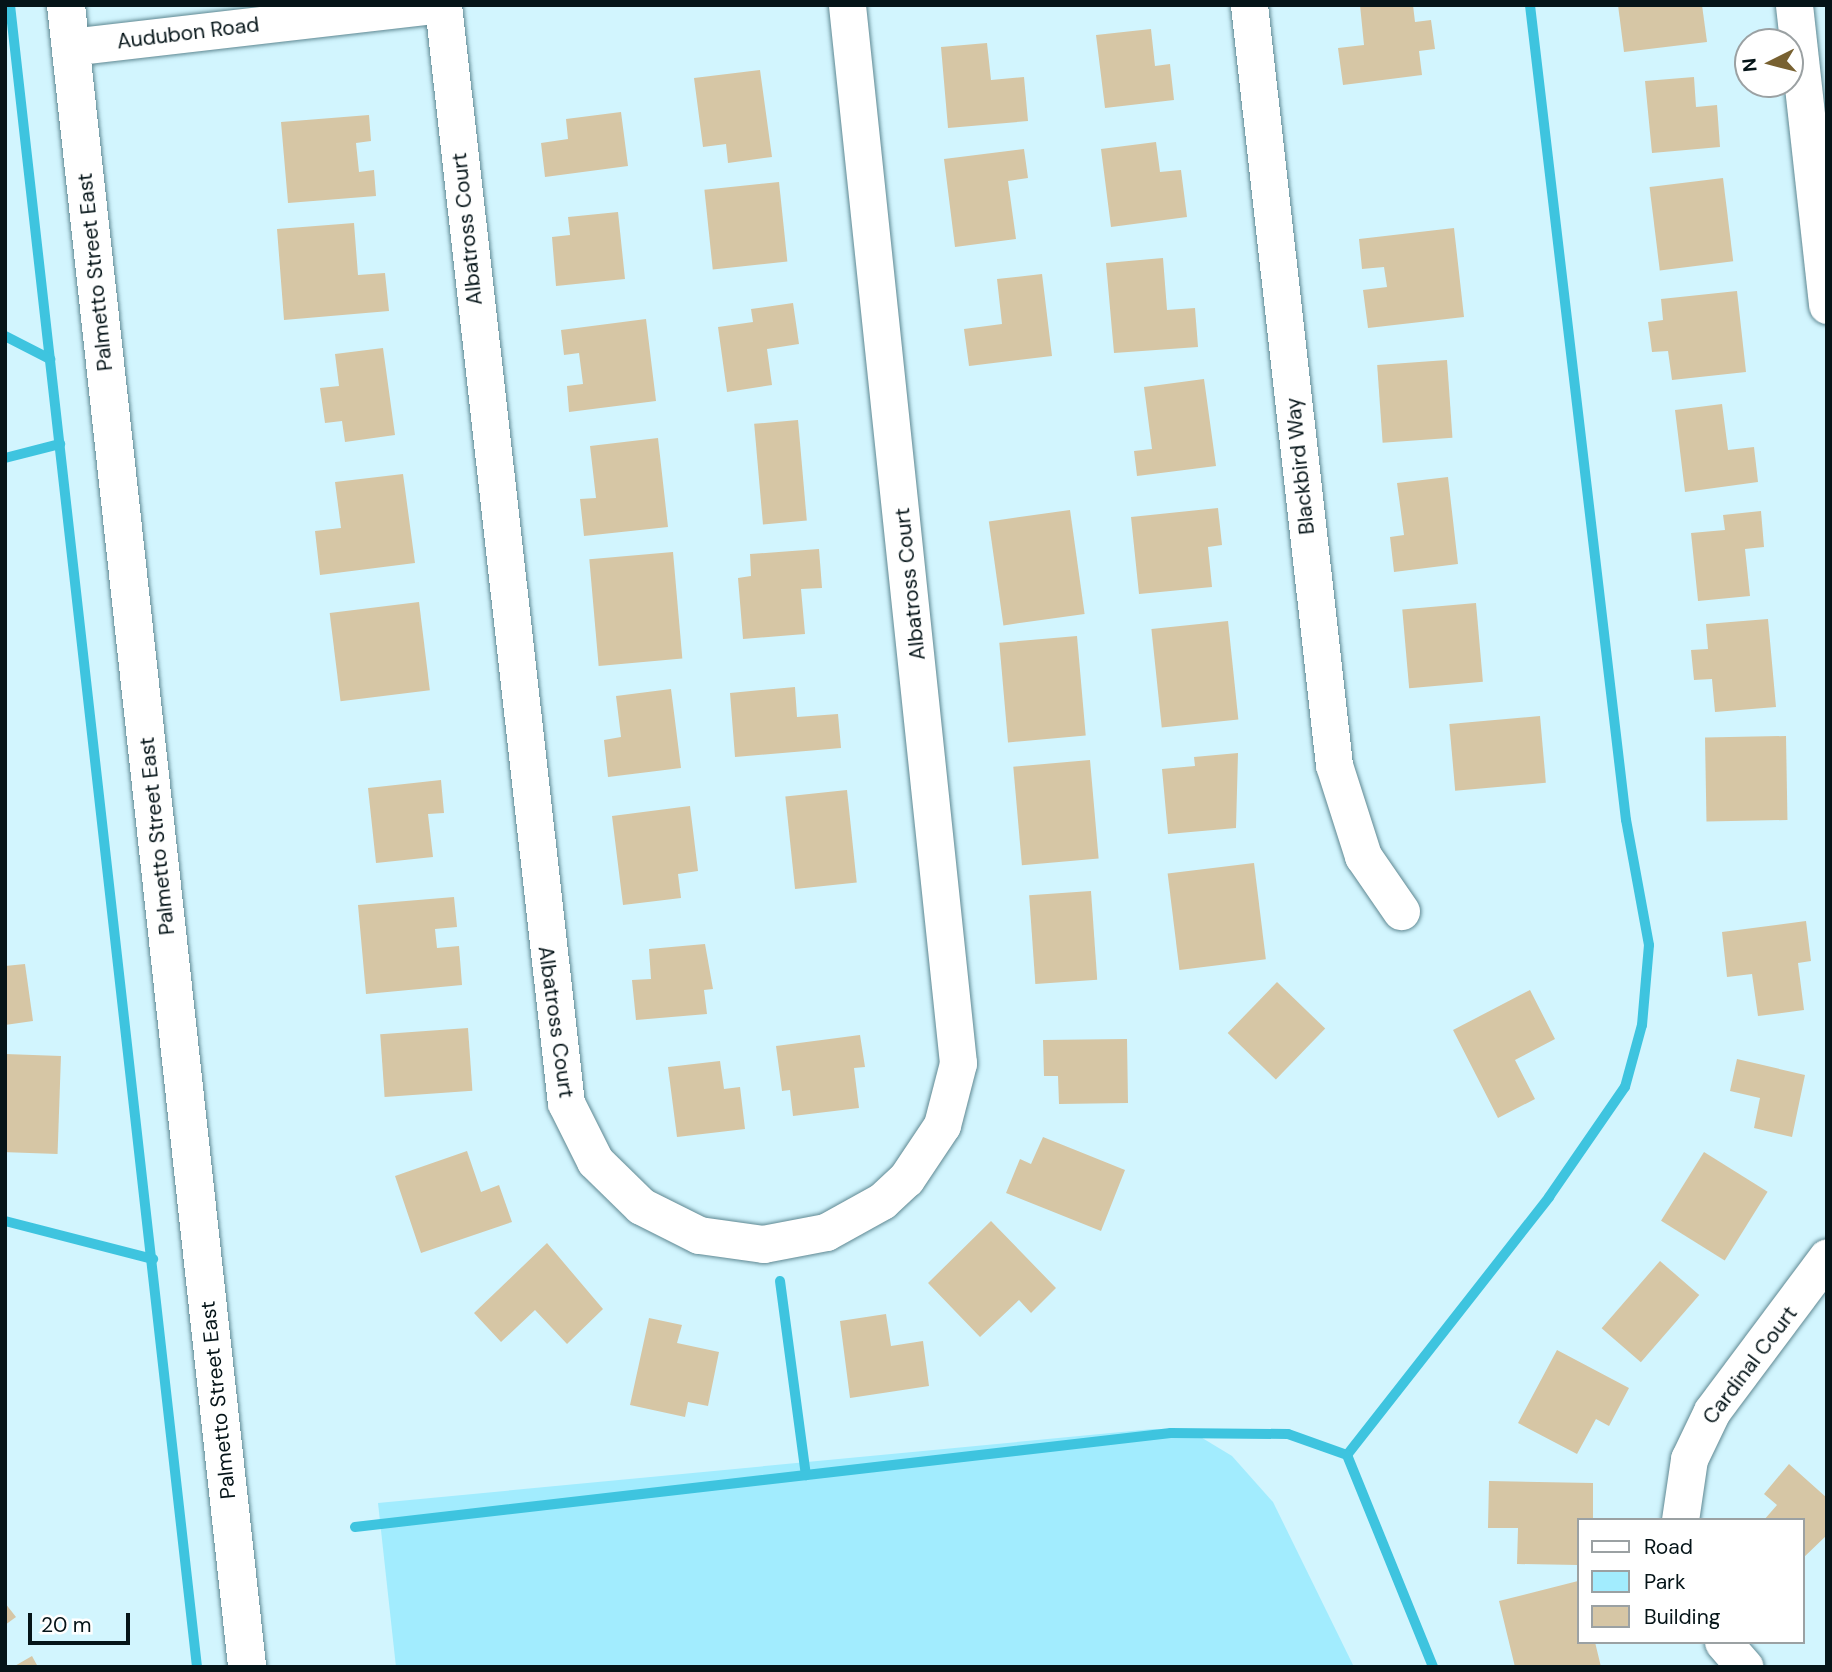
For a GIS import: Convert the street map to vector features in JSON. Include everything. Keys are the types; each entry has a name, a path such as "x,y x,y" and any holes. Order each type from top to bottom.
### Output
{"main road":[{"name":"Palmetto Street East","path":"66,5 247,1667"}],"street":[{"name":"Audubon Road","path":"70,47 432,5"},
{"name":"Albatross Court","path":"443,5 566,1103 595,1161 641,1206 699,1235 763,1244 826,1232 898,1186 942,1125 958,1063 847,5"},
{"name":"Blackbird Way","path":"1249,5 1334,765 1363,856 1401,911"},
{"path":"1794,5 1827,305"},
{"name":"Cardinal Court","path":"1680,1518 1689,1460 1712,1410 1827,1257"},
{"path":"1725,1644 1745,1667"}],"green space":[{"path":"1153,1429 1189,1430 1232,1456 1273,1502 1354,1667 396,1667 378,1503"}],"building":[{"path":"1360,5 1413,5 1415,22 1431,20 1435,49 1419,51 1422,75 1343,85 1338,48 1364,45"},
{"path":"1618,5 1702,5 1707,42 1624,52"},
{"path":"1151,29 1155,66 1170,64 1174,100 1105,108 1096,35"},
{"path":"987,43 991,80 1024,77 1028,121 948,128 941,47"},
{"path":"760,70 772,157 728,163 726,144 703,147 694,78"},
{"path":"1694,77 1696,107 1717,105 1720,147 1652,153 1645,81"},
{"path":"621,112 628,166 545,177 541,143 568,139 566,119"},
{"path":"369,115 371,141 356,143 359,172 374,170 376,196 288,203 281,122"},
{"path":"1156,142 1160,172 1181,170 1187,217 1111,227 1101,149"},
{"path":"1024,149 1028,178 1008,181 1016,239 955,247 944,159"},
{"path":"1723,178 1733,261 1660,270 1650,187"},
{"path":"779,182 787,262 713,269 704,190"},
{"path":"618,212 625,279 556,286 552,237 570,235 568,217"},
{"path":"354,223 358,275 385,273 389,311 284,320 277,229"},
{"path":"1454,228 1464,317 1368,328 1363,290 1387,287 1384,267 1362,269 1359,239"},
{"path":"1163,258 1167,310 1195,308 1198,347 1114,353 1106,263"},
{"path":"1042,274 1052,356 969,366 964,329 1002,324 997,279"},
{"path":"1737,291 1746,372 1672,380 1668,351 1652,352 1648,322 1663,320 1661,299"},
{"path":"793,303 799,344 767,349 772,385 727,392 718,327 753,322 751,309"},
{"path":"646,319 656,401 569,412 567,386 583,384 579,353 564,355 561,330"},
{"path":"383,348 395,435 345,442 342,421 325,423 320,388 339,386 335,354"},
{"path":"1447,360 1452,438 1383,443 1377,365"},
{"path":"1204,379 1216,466 1137,476 1134,451 1152,449 1144,387"},
{"path":"1722,404 1728,450 1754,447 1758,482 1685,492 1675,410"},
{"path":"798,420 807,521 763,524 754,424"},
{"path":"658,438 668,527 584,536 580,499 596,498 590,446"},
{"path":"403,474 415,563 320,575 315,531 341,528 335,482"},
{"path":"1448,477 1458,564 1394,572 1390,537 1404,535 1397,483"},
{"path":"1218,508 1222,545 1208,547 1212,587 1139,594 1131,517"},
{"path":"1070,510 1085,614 1003,625 989,521"},
{"path":"1761,511 1764,547 1745,549 1750,596 1698,601 1691,533 1725,530 1723,515"},
{"path":"819,549 822,588 801,589 805,634 743,639 738,578 751,576 750,554"},
{"path":"673,552 682,659 599,666 589,559"},
{"path":"419,602 430,690 341,701 330,613"},
{"path":"1476,603 1483,682 1409,688 1402,609"},
{"path":"1768,619 1776,707 1715,712 1712,679 1694,680 1691,650 1708,649 1706,624"},
{"path":"1228,621 1238,719 1162,728 1151,629"},
{"path":"1077,636 1086,736 1008,742 999,643"},
{"path":"795,687 797,717 838,714 841,748 735,757 730,693"},
{"path":"671,689 681,768 608,777 604,740 621,737 616,696"},
{"path":"1540,716 1546,783 1455,791 1449,724"},
{"path":"1786,736 1787,820 1706,821 1705,737"},
{"path":"1238,753 1236,828 1168,834 1162,769 1195,766 1194,757"},
{"path":"1090,760 1099,859 1022,865 1013,767"},
{"path":"441,780 444,813 428,814 433,857 376,863 368,788"},
{"path":"847,790 857,882 795,889 785,796"},
{"path":"690,806 698,871 678,874 681,898 623,905 612,816"},
{"path":"1254,863 1266,959 1179,970 1168,874"},
{"path":"1091,891 1097,980 1035,984 1029,895"},
{"path":"454,897 457,927 435,929 437,948 459,946 462,985 366,994 358,905"},
{"path":"1806,921 1811,961 1798,963 1804,1010 1758,1016 1752,974 1727,977 1722,932"},
{"path":"705,944 713,989 704,990 707,1014 636,1020 632,980 651,979 649,949"},
{"path":"25,964 33,1021 5,1025 5,966"},
{"path":"1277,982 1325,1029 1276,1080 1228,1033"},
{"path":"1530,990 1555,1039 1515,1060 1535,1099 1498,1118 1453,1030"},
{"path":"468,1028 472,1091 385,1097 380,1034"},
{"path":"860,1035 865,1067 854,1068 859,1108 793,1116 790,1090 782,1091 776,1046"},
{"path":"1127,1039 1128,1103 1059,1104 1058,1076 1044,1076 1043,1040"},
{"path":"5,1054 61,1056 58,1154 5,1152"},
{"path":"1737,1059 1805,1075 1792,1137 1754,1128 1760,1098 1730,1091"},
{"path":"720,1061 724,1089 740,1087 745,1129 677,1137 668,1067"},
{"path":"1043,1137 1125,1170 1101,1231 1006,1193 1020,1159 1031,1164"},
{"path":"467,1151 481,1192 499,1185 512,1222 421,1253 395,1176"},
{"path":"1704,1152 1768,1192 1725,1260 1661,1221"},
{"path":"991,1221 1056,1288 1031,1313 1019,1300 980,1337 928,1283"},
{"path":"547,1243 603,1309 567,1344 535,1310 501,1342 474,1313"},
{"path":"1660,1261 1699,1295 1641,1362 1602,1328"},
{"path":"886,1314 891,1346 923,1341 929,1386 850,1398 840,1321"},
{"path":"649,1318 682,1325 677,1343 719,1352 708,1406 688,1402 685,1417 630,1405"},
{"path":"1557,1350 1629,1388 1609,1426 1596,1419 1577,1454 1518,1423"},
{"path":"1789,1464 1827,1498 1827,1535 1804,1557 1804,1518 1766,1518 1777,1505 1764,1494"},
{"path":"1489,1481 1593,1483 1593,1518 1576,1518 1576,1565 1517,1564 1518,1528 1488,1528"},
{"path":"1576,1582 1576,1644 1595,1644 1601,1667 1515,1667 1499,1601"},
{"path":"5,1603 16,1617 5,1625"},
{"path":"32,1656 38,1667 13,1667"}],"waterway":[{"path":"10,5 197,1667"},
{"path":"1347,1455 1549,1197 1625,1087 1642,1025 1649,945 1626,820 1530,5"},
{"path":"5,336 50,359"},
{"path":"5,458 60,444"},
{"path":"5,1221 153,1259"},
{"path":"780,1281 806,1475"},
{"path":"355,1527 1171,1433 1288,1434 1347,1455 1433,1667"}]}
